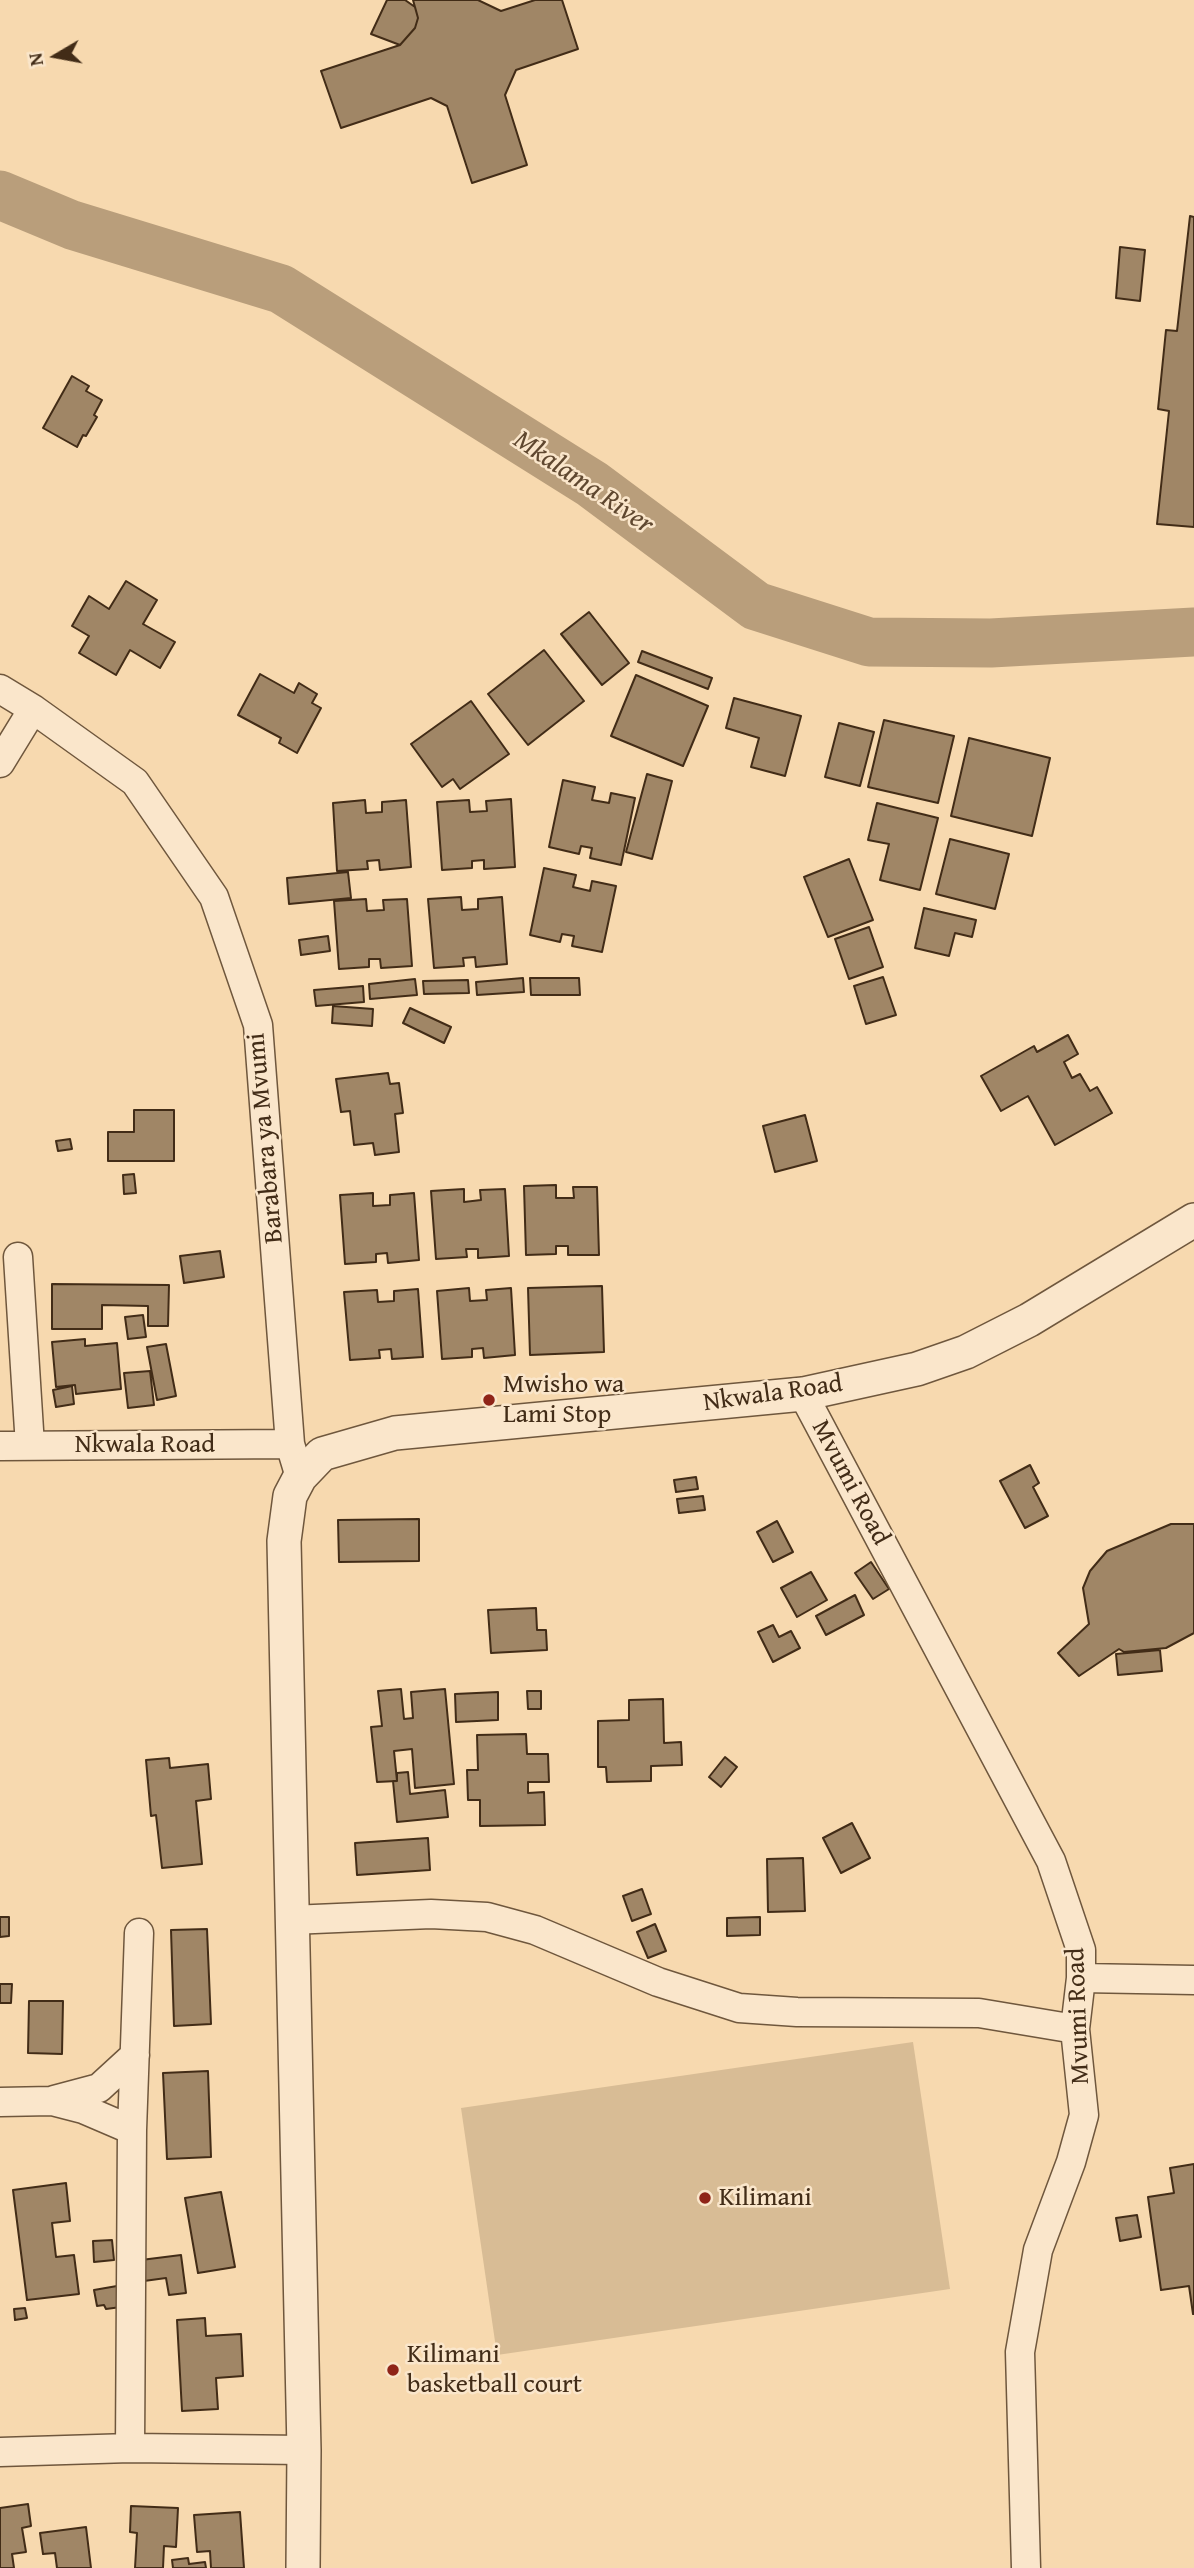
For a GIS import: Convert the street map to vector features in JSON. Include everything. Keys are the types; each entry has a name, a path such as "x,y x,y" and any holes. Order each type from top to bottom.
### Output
{"street":[{"name":"Barabara ya Mvumi","path":"0,689 33,709 135,782 214,897 258,1025 302,1459"},
{"path":"0,763 33,709"},
{"name":"Nkwala Road","path":"0,1446 302,1459 395,1433 803,1394 917,1369 965,1353 1029,1320 1194,1220"},
{"path":"18,1257 30,1446"},
{"name":"Mvumi Road","path":"803,1394 1051,1861 1081,1950 1081,1978 1074,2029 1084,2115 1071,2162 1038,2250 1020,2352 1026,2568"},
{"path":"302,1459 290,1496 284,1541 304,2450 303,2568"},
{"path":"291,1920 431,1914 487,1917 535,1930 657,1982 739,2008 979,2013 1074,2029"},
{"path":"130,2448 132,2130 139,1933"},
{"path":"1081,1978 1194,1980"},
{"path":"0,2102 52,2101 99,2088 135,2055"},
{"path":"52,2101 83,2109 132,2130"},
{"path":"0,2452 130,2448 304,2450"}],"shaded area":[{"name":"Kilimani","path":"913,2042 950,2289 497,2355 461,2108"}],"building":[{"path":"387,0 405,0 415,7 418,18 415,28 400,45 371,34"},
{"path":"413,0 478,0 501,11 535,0 562,0 578,49 516,70 505,95 527,165 472,183 447,106 431,98 341,128 321,71 400,45 415,28 418,18"},
{"path":"1190,216 1194,217 1194,527 1157,524 1169,411 1158,409 1166,330 1177,331"},
{"path":"1120,247 1145,250 1140,301 1116,298"},
{"path":"72,376 89,386 86,391 102,400 94,415 97,417 77,447 43,428"},
{"path":"126,581 157,600 143,624 175,642 160,668 130,650 116,675 79,653 89,636 72,626 89,596 109,609"},
{"path":"589,612 629,663 602,685 561,634"},
{"path":"544,650 584,701 528,745 488,694"},
{"path":"642,651 712,678 708,689 638,662"},
{"path":"260,674 294,693 299,683 317,694 312,703 321,708 297,753 279,743 281,738 238,715"},
{"path":"636,675 708,706 683,766 611,736"},
{"path":"734,698 801,716 785,776 751,767 759,738 726,728"},
{"path":"471,701 509,754 460,789 453,779 442,787 411,744"},
{"path":"884,720 954,736 938,803 868,787"},
{"path":"839,723 874,732 860,786 825,777"},
{"path":"969,738 1050,758 1032,836 951,816"},
{"path":"647,774 672,781 652,859 626,852"},
{"path":"563,780 595,787 592,800 609,803 611,793 635,798 621,865 590,858 592,848 581,846 579,854 549,847"},
{"path":"511,799 515,867 484,869 484,860 472,861 472,868 442,870 437,802 469,800 470,812 487,811 486,801"},
{"path":"365,800 366,813 382,812 382,802 406,800 411,867 380,870 379,860 367,861 368,869 337,871 333,803"},
{"path":"877,803 938,818 920,890 880,880 889,844 868,840"},
{"path":"950,839 1009,854 995,909 936,894"},
{"path":"849,859 873,920 828,937 804,877"},
{"path":"544,868 576,875 573,887 590,891 592,881 616,886 602,952 572,946 574,936 562,934 560,942 530,935"},
{"path":"348,872 351,898 289,904 287,878"},
{"path":"461,897 462,910 478,909 478,899 502,897 507,964 476,967 475,957 463,958 464,966 434,968 428,899"},
{"path":"366,899 367,911 384,910 383,900 407,899 412,966 381,968 380,959 369,959 369,967 339,969 334,901"},
{"path":"924,908 976,920 972,937 955,933 949,956 915,948"},
{"path":"869,927 883,967 849,979 835,939"},
{"path":"328,936 330,951 301,955 299,940"},
{"path":"883,977 896,1015 866,1024 854,986"},
{"path":"523,978 524,992 477,995 476,982"},
{"path":"530,978 579,978 580,995 531,995"},
{"path":"415,979 417,995 370,999 369,984"},
{"path":"468,980 469,993 424,994 423,981"},
{"path":"363,986 364,1002 316,1006 314,990"},
{"path":"333,1006 373,1009 372,1026 332,1023"},
{"path":"410,1008 451,1027 444,1043 403,1023"},
{"path":"1068,1035 1078,1054 1064,1062 1072,1078 1080,1074 1090,1091 1097,1087 1112,1113 1055,1145 1028,1096 1001,1111 981,1076 1034,1046 1037,1052"},
{"path":"388,1073 390,1084 399,1083 403,1113 395,1114 399,1152 375,1155 373,1143 354,1145 350,1111 341,1112 336,1079"},
{"path":"134,1110 174,1110 174,1161 108,1161 108,1132 134,1132"},
{"path":"805,1115 817,1161 775,1172 763,1126"},
{"path":"70,1139 72,1149 58,1151 56,1141"},
{"path":"134,1174 136,1193 124,1194 123,1175"},
{"path":"556,1185 556,1198 574,1198 573,1187 597,1187 599,1255 568,1255 568,1246 556,1246 556,1254 526,1255 524,1186"},
{"path":"464,1189 464,1202 481,1200 480,1190 505,1189 509,1256 478,1258 478,1249 466,1249 467,1257 436,1259 431,1191"},
{"path":"373,1193 373,1206 390,1205 390,1195 414,1193 419,1260 388,1263 387,1253 376,1254 376,1262 345,1264 340,1195"},
{"path":"220,1251 224,1277 184,1283 180,1256"},
{"path":"52,1284 169,1285 168,1326 148,1326 148,1306 102,1305 102,1329 52,1329"},
{"path":"602,1286 604,1352 530,1355 528,1288"},
{"path":"469,1288 470,1301 487,1300 486,1290 511,1288 515,1355 484,1358 483,1348 472,1349 472,1357 442,1359 437,1291"},
{"path":"418,1289 423,1357 392,1359 391,1349 379,1350 380,1358 350,1360 344,1292 377,1290 378,1302 394,1301 394,1291"},
{"path":"143,1315 146,1337 128,1339 125,1317"},
{"path":"85,1339 85,1346 117,1343 121,1389 76,1394 75,1385 56,1387 52,1342"},
{"path":"166,1344 176,1396 157,1400 147,1347"},
{"path":"150,1371 154,1405 128,1408 124,1373"},
{"path":"72,1386 74,1404 56,1407 53,1390"},
{"path":"1030,1465 1039,1483 1033,1487 1048,1516 1025,1528 1000,1481"},
{"path":"696,1477 698,1489 676,1492 674,1480"},
{"path":"703,1496 705,1510 679,1513 677,1499"},
{"path":"419,1519 419,1561 339,1562 338,1520"},
{"path":"777,1521 793,1552 773,1562 757,1532"},
{"path":"1171,1524 1194,1524 1194,1633 1166,1648 1124,1652 1119,1649 1079,1676 1058,1653 1089,1624 1083,1588 1090,1571 1107,1551"},
{"path":"871,1562 889,1589 873,1599 855,1573"},
{"path":"811,1572 827,1600 797,1617 781,1588"},
{"path":"855,1595 864,1615 826,1635 816,1616"},
{"path":"536,1608 537,1630 546,1630 547,1650 491,1653 488,1610"},
{"path":"773,1625 779,1637 791,1631 800,1648 773,1662 758,1632"},
{"path":"1160,1650 1162,1671 1118,1675 1116,1654"},
{"path":"401,1689 404,1719 413,1718 411,1692 445,1689 454,1784 415,1788 412,1749 394,1751 397,1781 377,1782 371,1727 382,1726 378,1691"},
{"path":"527,1691 541,1691 541,1709 528,1709"},
{"path":"498,1692 498,1720 456,1722 455,1694"},
{"path":"663,1699 664,1743 681,1742 682,1765 651,1766 651,1781 607,1782 606,1767 598,1767 598,1721 629,1720 629,1700"},
{"path":"526,1734 527,1754 548,1754 549,1782 528,1782 528,1793 544,1792 545,1825 480,1826 480,1800 468,1800 467,1770 478,1770 477,1735"},
{"path":"725,1757 737,1767 721,1787 709,1777"},
{"path":"169,1758 170,1768 208,1764 211,1799 196,1801 202,1864 162,1868 156,1815 151,1816 146,1760"},
{"path":"408,1772 410,1794 445,1790 448,1817 397,1822 393,1781 397,1781 397,1773"},
{"path":"852,1823 870,1858 841,1873 823,1838"},
{"path":"428,1838 430,1870 357,1875 355,1843"},
{"path":"803,1858 805,1911 768,1912 767,1859"},
{"path":"642,1889 651,1914 632,1921 623,1896"},
{"path":"0,1917 9,1917 9,1936 0,1937"},
{"path":"760,1917 760,1935 727,1936 727,1918"},
{"path":"655,1924 666,1951 648,1958 637,1932"},
{"path":"207,1929 211,2024 174,2026 171,1930"},
{"path":"0,1984 12,1984 11,2003 0,2003"},
{"path":"29,2001 63,2001 62,2054 28,2053"},
{"path":"208,2071 211,2157 167,2159 163,2073"},
{"path":"1194,2164 1193,2314 1189,2286 1161,2290 1148,2197 1174,2193 1170,2168"},
{"path":"66,2183 70,2221 52,2223 56,2257 74,2255 79,2294 27,2300 13,2190"},
{"path":"221,2192 235,2267 198,2273 185,2198"},
{"path":"1137,2215 1141,2237 1120,2241 1116,2218"},
{"path":"112,2240 114,2260 94,2262 93,2241"},
{"path":"181,2255 186,2293 169,2295 166,2278 144,2281 141,2260"},
{"path":"117,2286 121,2307 106,2309 104,2305 97,2306 94,2290"},
{"path":"25,2308 27,2318 15,2320 14,2309"},
{"path":"205,2318 206,2336 241,2334 243,2376 216,2378 218,2409 182,2411 177,2320"},
{"path":"28,2504 31,2526 22,2528 26,2552 12,2554 14,2568 0,2568 0,2508"},
{"path":"131,2506 178,2508 176,2547 164,2546 163,2568 135,2568 137,2533 130,2532"},
{"path":"240,2512 244,2568 211,2568 210,2551 197,2552 194,2515"},
{"path":"86,2527 91,2568 57,2568 55,2553 43,2554 40,2533"},
{"path":"188,2558 189,2564 205,2562 206,2568 173,2568 172,2560"}],"waterway":[{"name":"Mkalama River","path":"0,195 72,225 281,289 592,484 756,606 869,642 991,643 1194,632"}],"place":[{"name":"Mwisho wa Lami Stop","path":"489,1400"},
{"name":"Kilimani","path":"705,2198"},
{"name":"Kilimani basketball court","path":"393,2370"}]}
